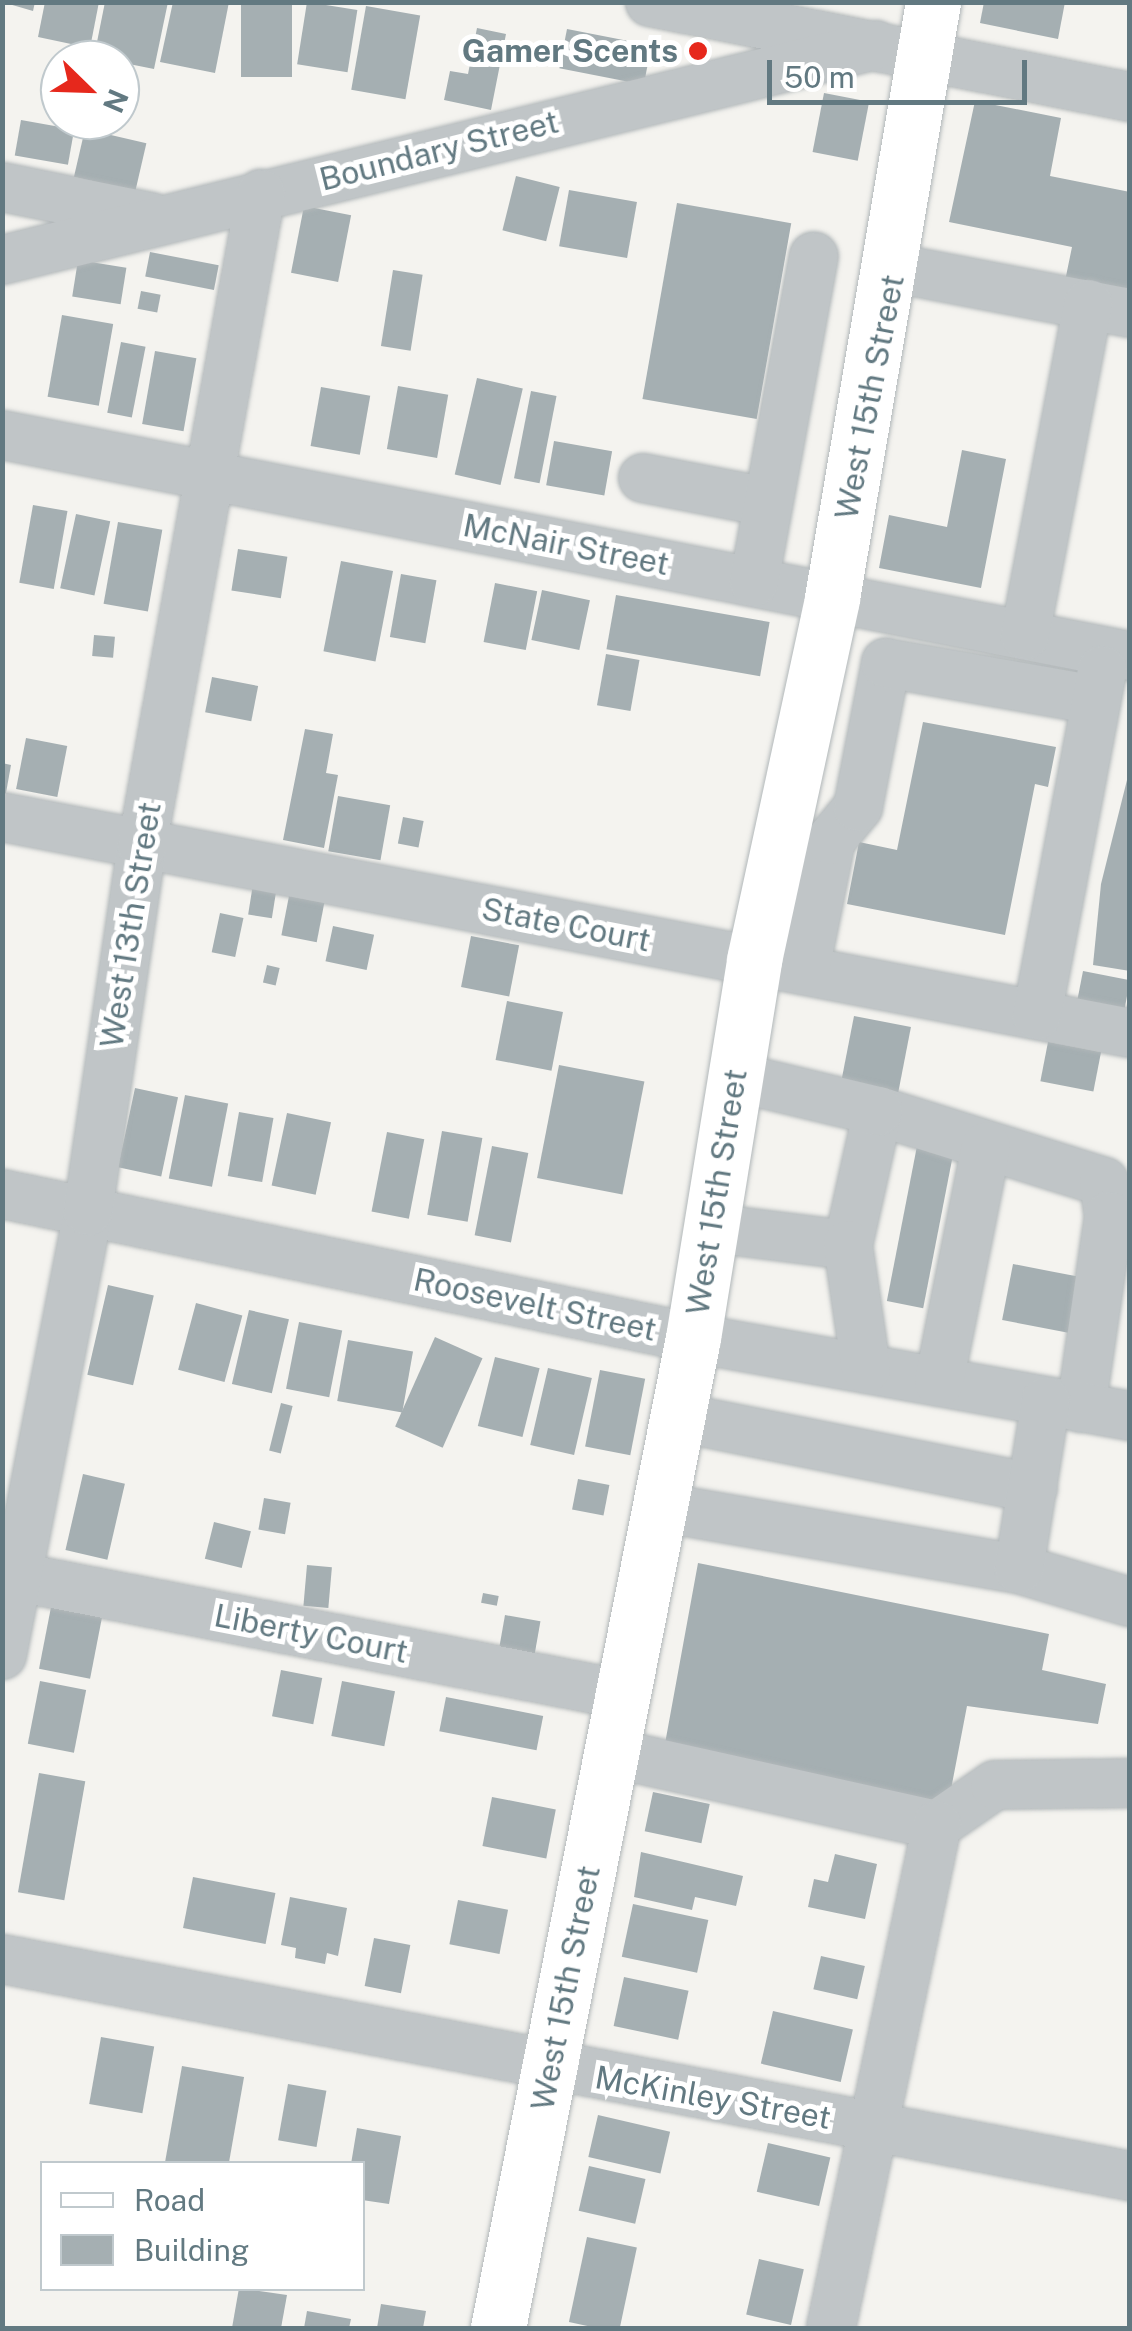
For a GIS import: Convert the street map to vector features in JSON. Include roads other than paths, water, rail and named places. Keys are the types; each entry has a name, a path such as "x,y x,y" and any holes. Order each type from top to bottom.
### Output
{"main road":[{"name":"West 15th Street","path":"498,2328 693,1338 735,1078 779,965 803,849 806,716 894,268 911,34"}],"street":[{"path":"650,2 911,34 1130,97"},
{"name":"Boundary Street","path":"2,260 911,34"},
{"path":"2,187 164,219"},
{"name":"West 13th Street","path":"2,1655 10,1576 88,1211 142,846 206,474 261,194"},
{"path":"754,582 814,256"},
{"path":"894,268 1109,309 1025,635"},
{"name":"McNair Street","path":"2,435 1118,654"},
{"path":"643,478 768,502"},
{"path":"929,670 938,618"},
{"path":"1037,1015 1096,700 1118,654"},
{"path":"803,849 858,808 886,663 1096,700"},
{"path":"806,716 873,729"},
{"name":"State Court","path":"2,818 1130,1033"},
{"path":"735,1078 878,1111 1104,1182 1109,1216 1064,1404 1033,1488 1019,1569"},
{"path":"866,1369 848,1246 878,1111"},
{"path":"939,1382 986,1147"},
{"name":"Roosevelt Street","path":"2,1194 693,1338 1130,1416"},
{"path":"711,1228 848,1246"},
{"path":"677,1417 1033,1488"},
{"path":"658,1508 1019,1569 1130,1602"},
{"name":"Liberty Court","path":"10,1576 620,1694"},
{"path":"612,1753 938,1825"},
{"path":"831,2328 938,1825 995,1785 1130,1783"},
{"name":"McKinley Street","path":"2,1959 550,2068 1130,2176"}],"place":[{"name":"Gamer Scents","path":"698,51"}]}
